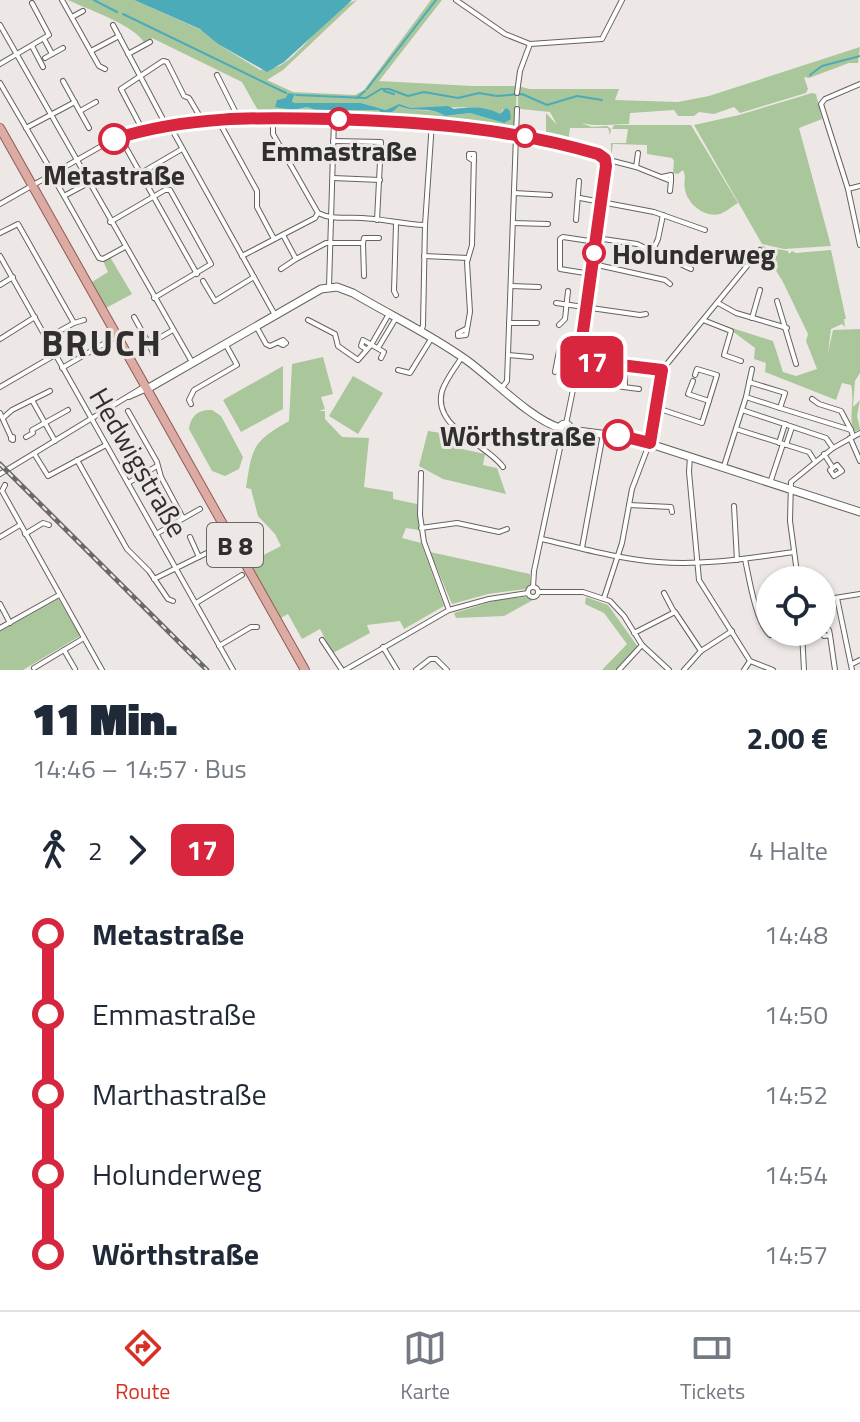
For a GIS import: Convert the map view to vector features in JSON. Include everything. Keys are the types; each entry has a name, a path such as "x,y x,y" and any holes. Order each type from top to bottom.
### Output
{"main road":[{"path":"0,128 145,385 164,378 329,287 346,290 462,357 550,424 650,443 860,512"},
{"name":"B 8","path":"145,385 305,670"}],"street":[{"path":"62,0 99,66 105,69"},
{"path":"456,0 505,34 530,44 602,39 622,0"},
{"path":"32,3 49,35 52,54"},
{"path":"72,17 83,11"},
{"path":"0,25 192,362"},
{"path":"113,25 275,315"},
{"path":"0,64 49,35"},
{"path":"91,51 119,36"},
{"path":"128,54 150,42"},
{"path":"517,93 520,71 530,44"},
{"path":"32,46 43,67"},
{"path":"45,58 63,48"},
{"path":"140,125 121,89 163,61 167,62 184,96 192,102 202,120"},
{"path":"217,75 238,117"},
{"path":"63,81 89,128"},
{"path":"0,83 49,167"},
{"path":"860,84 821,101 848,189 860,245"},
{"path":"26,128 75,102"},
{"path":"80,111 96,102"},
{"path":"501,389 507,381 517,109"},
{"path":"0,204 120,137 202,120 238,117 432,122 516,134 636,167 671,181 670,191"},
{"path":"273,117 273,134 318,213 331,218 425,225"},
{"path":"217,118 257,191 257,207 274,239"},
{"path":"329,287 334,119"},
{"path":"419,332 423,326 425,225 432,122"},
{"path":"120,137 197,274"},
{"path":"333,141 381,142 377,220"},
{"path":"141,173 182,149"},
{"path":"636,167 638,153"},
{"path":"322,640 343,670 449,610 528,593 533,587 578,370 605,159"},
{"path":"466,329 470,297 468,258 472,245 474,161"},
{"path":"333,178 380,180"},
{"path":"64,196 90,181"},
{"path":"576,220 579,181"},
{"path":"57,184 99,258 103,259 125,247"},
{"path":"848,189 860,186"},
{"path":"110,222 170,190 210,266 154,298"},
{"path":"514,193 550,195"},
{"path":"580,198 663,215 705,230"},
{"path":"242,256 315,218 318,213"},
{"path":"653,250 663,215"},
{"path":"513,223 548,224"},
{"path":"0,233 18,224 74,323"},
{"path":"396,224 396,295"},
{"path":"283,235 296,259"},
{"path":"364,276 364,238 379,238"},
{"path":"591,274 560,269 560,239 637,244 691,269"},
{"path":"281,269 330,243 363,243"},
{"path":"604,598 618,556 636,477 650,443 662,370 760,250"},
{"name":"Hedwigstraße","path":"0,256 233,670"},
{"path":"424,256 468,258"},
{"path":"593,264 665,280 670,284"},
{"path":"0,285 13,277"},
{"path":"203,281 215,301 254,277"},
{"path":"511,286 539,287"},
{"path":"752,318 760,290"},
{"path":"559,325 565,319 568,291"},
{"path":"777,301 796,364"},
{"path":"556,303 646,314"},
{"path":"718,303 752,318 787,328"},
{"path":"371,345 392,316"},
{"path":"378,348 392,316"},
{"path":"0,339 36,317"},
{"path":"134,317 141,324 154,355"},
{"path":"47,338 84,320"},
{"path":"308,320 335,334 341,349 358,360 366,349 361,346 363,340 378,348 384,354 381,358"},
{"path":"703,320 731,331 724,355 741,361"},
{"path":"509,323 537,323"},
{"path":"256,326 266,344 279,343"},
{"path":"149,344 173,330"},
{"path":"62,368 112,339"},
{"path":"398,370 410,373 431,339"},
{"path":"191,404 189,400 194,390 237,365 225,343"},
{"path":"559,351 556,369 578,370"},
{"path":"0,387 55,355"},
{"path":"508,355 531,357"},
{"path":"462,357 442,390 444,412 452,424 503,467"},
{"path":"579,360 662,370"},
{"path":"624,366 625,385"},
{"path":"657,408 702,423 709,401 717,375 697,369 688,394 709,401"},
{"path":"723,468 752,369"},
{"path":"749,382 785,393 780,408"},
{"path":"0,474 145,385"},
{"path":"123,399 145,385"},
{"path":"608,385 639,389"},
{"path":"11,437 2,416 50,391"},
{"path":"746,397 851,435"},
{"path":"812,399 841,411 860,461"},
{"path":"32,400 55,441"},
{"path":"26,437 68,410"},
{"path":"742,410 826,438 833,448"},
{"path":"128,411 157,462 183,518"},
{"path":"783,444 785,424"},
{"path":"770,483 792,427"},
{"path":"736,429 809,452 815,461"},
{"path":"796,566 790,521 789,489 793,479 851,435 860,433"},
{"path":"582,548 603,434"},
{"path":"35,455 48,476 106,445"},
{"path":"824,454 833,468"},
{"path":"690,456 699,580 750,661 773,670"},
{"path":"82,467 84,457"},
{"path":"77,460 127,549 168,599 173,601"},
{"path":"128,483 157,466"},
{"path":"421,473 421,528 430,564 449,610"},
{"path":"5,485 2,491 102,670"},
{"path":"629,505 671,507 672,512"},
{"path":"734,506 737,560"},
{"path":"156,534 200,509"},
{"path":"25,534 43,523 49,525"},
{"path":"421,528 457,523 499,532 507,529"},
{"path":"0,537 20,525"},
{"path":"190,537 199,557"},
{"path":"542,539 655,562 737,560 794,552"},
{"path":"154,579 215,549"},
{"path":"745,559 756,605"},
{"path":"196,603 242,575"},
{"path":"533,587 538,592 572,591 604,598 618,609 642,645 669,670"},
{"path":"528,593 534,597 538,592"},
{"path":"664,593 701,651"},
{"path":"860,594 837,598 852,667 860,660"},
{"path":"0,628 59,595"},
{"path":"0,604 10,623"},
{"path":"634,633 675,612"},
{"path":"219,646 251,627 257,627"},
{"path":"684,670 701,651 732,631"},
{"path":"34,668 84,638"},
{"path":"619,670 642,645"},
{"path":"803,646 804,670"},
{"path":"832,646 835,670"},
{"path":"383,647 397,670"},
{"path":"64,650 75,669"},
{"path":"416,670 430,659 436,659 447,670"},
{"path":"744,670 750,661"}],"green space":[{"path":"68,0 134,0 208,33 218,44 260,70 279,66 288,60 338,11 357,0 283,70 267,80 293,92 355,95 364,90 431,0 442,0 379,81 517,86 515,129 453,119 306,115 307,111 305,115 260,114 242,82 152,38 145,44 122,25","holes":["288,93 295,95 294,103 361,103 386,110 400,105 422,109 467,107 500,115 503,109 504,123 470,113 445,116 434,111 399,106 381,113 378,110 321,112 307,107 293,110 275,106 287,98"]},
{"path":"860,47 858,63 804,77 808,89 806,93 740,113 734,107 714,114 699,112 694,116 678,116 674,110 630,113 629,124 581,123 592,127 607,126 611,129 610,135 608,128 570,128 568,143 546,138 546,113 557,125 550,112 518,106 518,86 529,89 619,89 615,100 678,102 709,96"},
{"path":"816,94 822,119 799,128 831,246 784,249 762,244 694,125"},
{"path":"614,125 691,125 738,203 714,215 698,209 686,195 683,170 673,173 672,158 647,154 647,145 613,144 611,157 611,143 626,143 628,129 612,129"},
{"path":"761,246 788,251 789,254 792,251 831,250 846,319 845,327 842,324 831,329 828,353 833,330 860,329 860,373 855,381 853,407 860,400 857,416 860,429 854,432 852,426 851,385 842,383 836,400 765,372 766,363 754,359 755,348 731,330 707,320 773,341 783,372 796,376 817,369 806,341 808,334 783,282"},
{"path":"110,257 132,294 106,308 92,282 108,272 103,261"},
{"path":"323,357 333,394 321,397 325,409 319,411 325,411 325,419 342,437 369,438 364,487 393,492 393,499 417,504 419,530 406,528 402,538 421,543 444,606 404,629 400,621 367,625 370,633 333,653 320,629 302,639 288,614 279,619 250,562 281,546 275,534 258,516 251,489 246,488 256,447 289,421 292,364"},
{"path":"283,366 283,409 241,432 223,400"},
{"path":"353,376 383,393 358,434 329,416"},
{"path":"212,410 221,416 243,457 239,469 225,476 212,471 189,429 196,414"},
{"path":"428,431 455,435 464,440 462,449 485,454 483,465 497,468 506,494 443,479 419,466"},
{"path":"430,552 530,574 530,584 526,589 488,594 452,604"},
{"path":"526,597 533,600 504,616 456,618 454,613 501,599"},
{"path":"586,597 608,605 638,647 616,670 602,670 627,644 604,613 585,604"},
{"path":"58,598 80,636 23,670 0,670 0,630"}],"water":[{"path":"134,0 352,0 284,62 267,72 218,44 200,29"},
{"path":"288,93 295,94 294,103 361,103 386,110 399,104 411,108 477,108 500,114 506,108 510,111 511,119 504,123 470,113 445,116 399,106 383,114 378,110 341,113 321,112 307,107 293,110 275,107 277,100 286,98"}],"waterway":[{"path":"94,0 117,12"},
{"path":"367,89 436,0"},
{"path":"123,14 286,93"},
{"path":"810,75 822,66 860,56"},
{"path":"296,95 366,98 381,89 389,89 408,96 424,92 458,98 479,93 497,96 522,94 547,105 577,96 602,100"},
{"path":"357,98 365,91"},
{"path":"384,91 394,94"}],"railway":[{"path":"0,464 207,670"}],"bus line":[{"name":"17","path":"114,139 167,126 238,117 379,120 475,127 598,154 605,159 606,166 579,360 662,370 650,443 618,435"}],"place":[{"name":"Emmastraße","path":"339,119"},
{"name":"Metastraße","path":"114,139"},
{"name":"Holunderweg","path":"594,253"},
{"name":"Wörthstraße","path":"618,435"}],"district":[{"name":"BRUCH","path":"102,342"}]}
